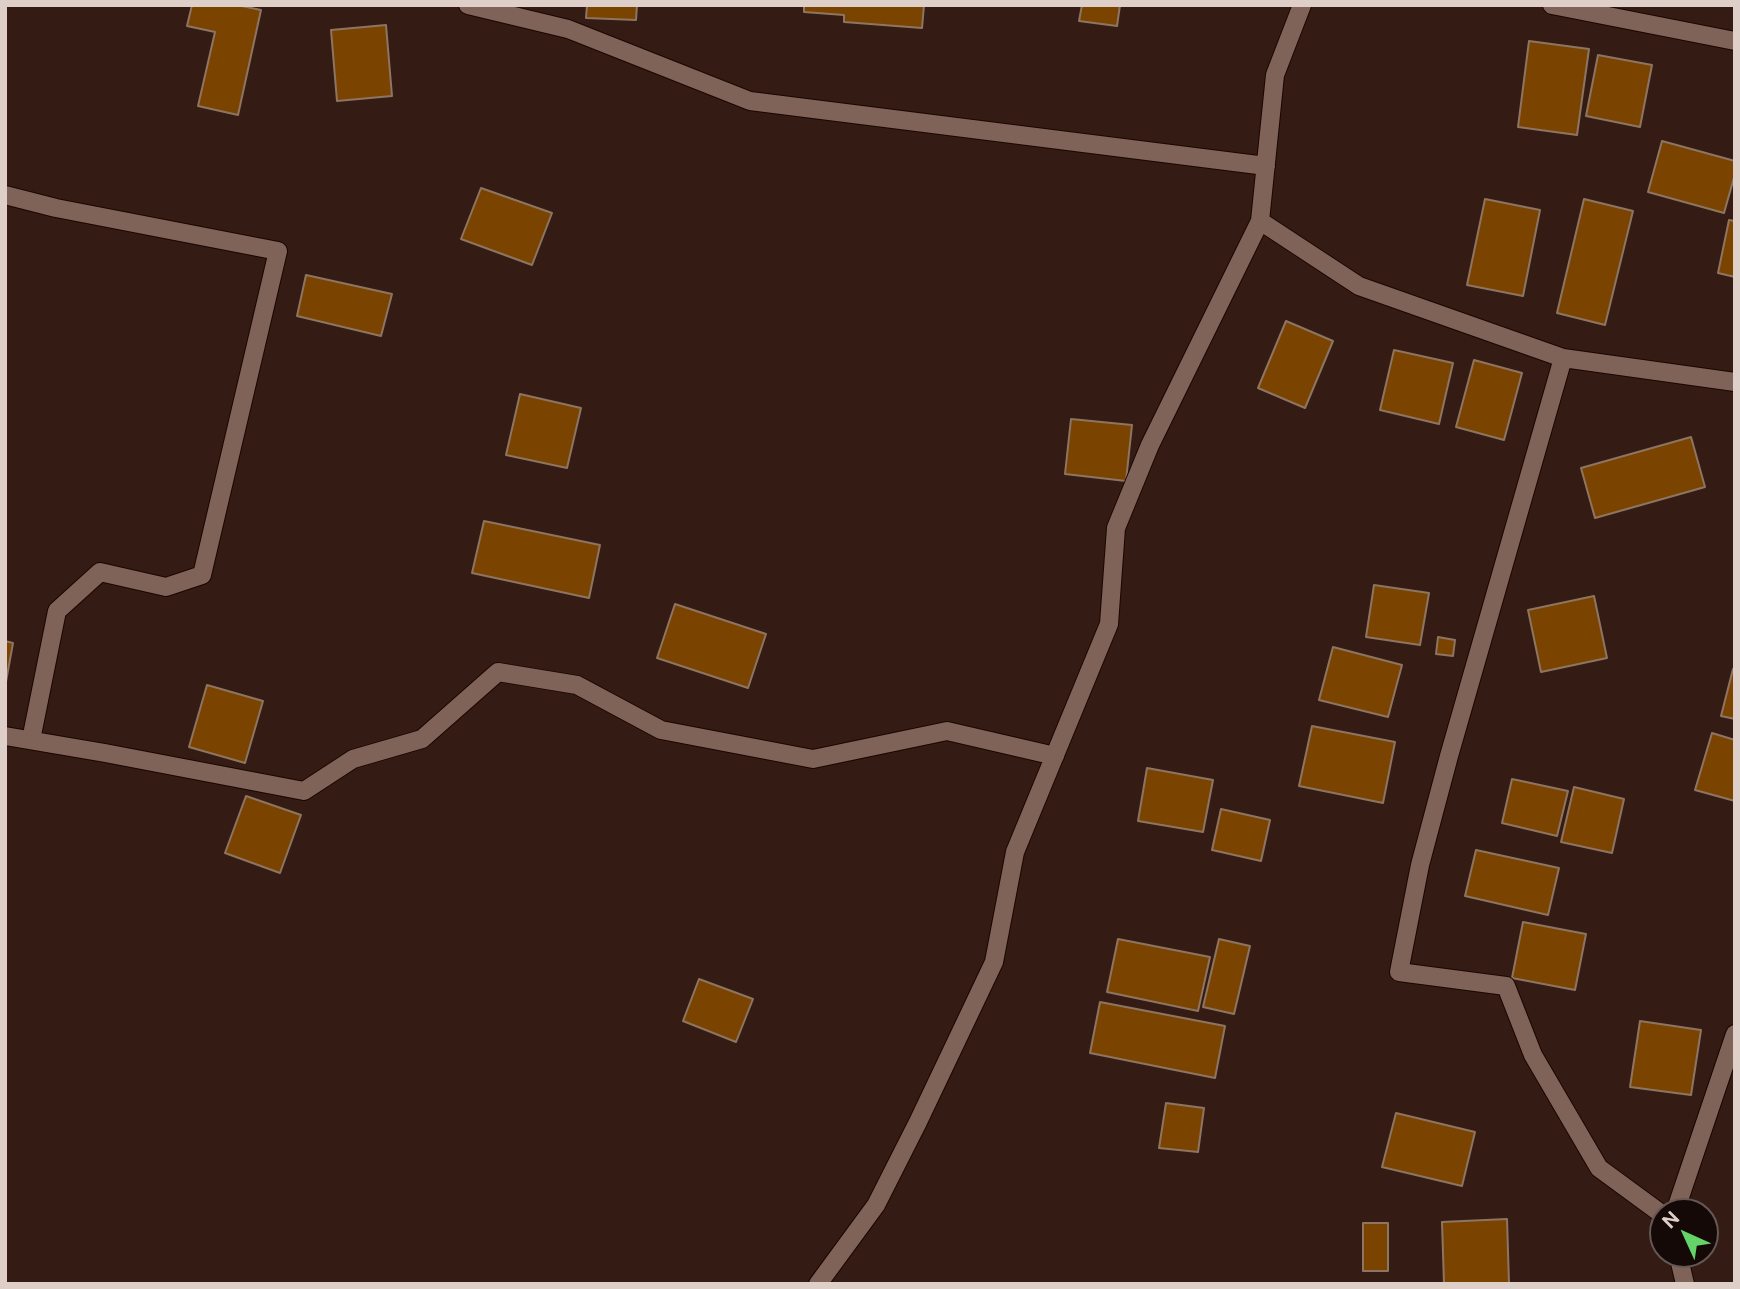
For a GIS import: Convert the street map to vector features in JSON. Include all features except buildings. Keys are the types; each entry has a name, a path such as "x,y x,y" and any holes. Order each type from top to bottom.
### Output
{"street":[{"path":"468,5 568,29 750,101 1266,166"},
{"path":"818,1284 876,1205 994,962 1016,852 1109,624 1116,528 1150,445 1260,221 1275,75 1302,5"},
{"path":"1552,5 1735,41"},
{"path":"5,195 57,208 278,251 202,575 166,587 100,572 57,611 31,740"},
{"path":"1260,221 1359,286 1563,358 1735,382"},
{"path":"1563,358 1449,756 1420,865 1399,972 1506,986 1533,1055 1600,1168 1649,1205"},
{"path":"5,736 304,790 353,759 422,739 498,672 577,685 661,730 813,760 947,731 1055,756"},
{"path":"1680,1198 1735,1034"}]}
